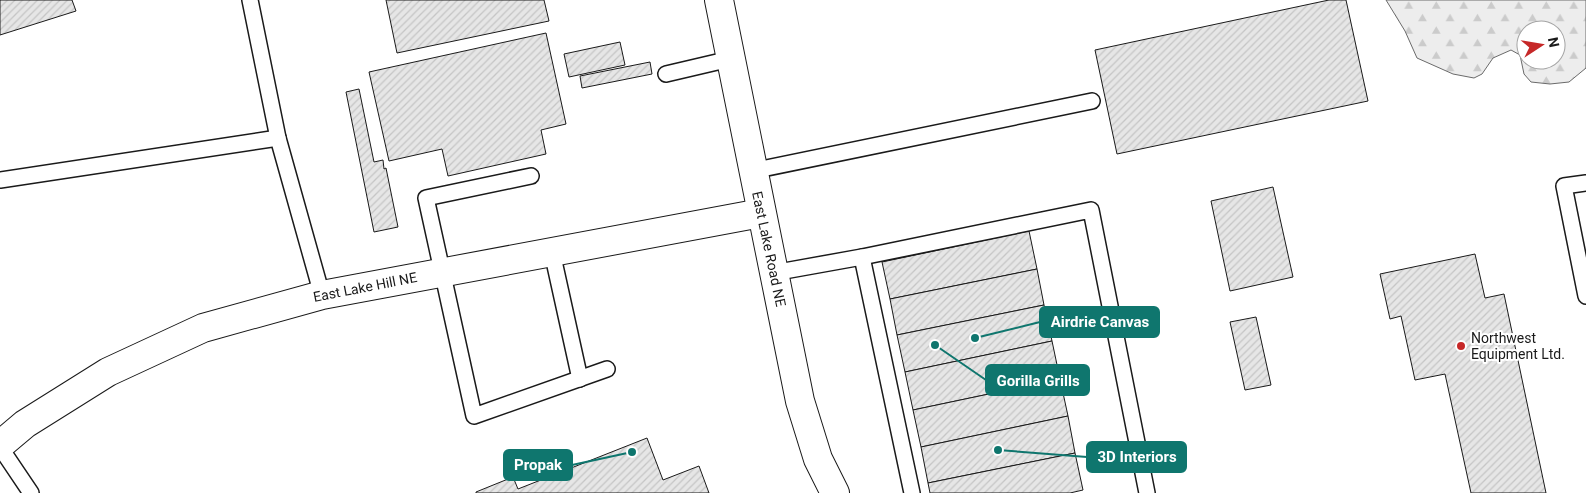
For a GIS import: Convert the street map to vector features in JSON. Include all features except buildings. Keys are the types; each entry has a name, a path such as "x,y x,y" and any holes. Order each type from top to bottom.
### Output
{"street":[{"name":"East Lake Road NE","path":"719,0 752,171 800,401 818,459 835,493"},
{"name":"East Lake Hill NE","path":"0,446 25,424 108,372 203,328 322,295 761,214"}],"lane":[{"path":"250,0 278,138 322,295"},
{"path":"666,74 730,59"},
{"path":"752,171 1092,101"},
{"path":"0,180 278,138"},
{"path":"532,176 426,198 474,416 607,369"},
{"path":"1586,183 1564,186 1586,296"},
{"path":"773,273 862,257 1091,210 1148,493"},
{"path":"552,252 580,378"},
{"path":"862,257 912,493"},
{"path":"0,446 31,493"}],"green space":[{"path":"1386,0 1586,0 1586,68 1569,82 1550,84 1531,82 1523,70 1566,70 1566,20 1516,20 1516,53 1511,50 1493,58 1482,74 1474,78 1453,74 1417,58 1405,31"}],"place":[{"name":"Airdrie Canvas","path":"975,338"},
{"name":"Gorilla Grills","path":"935,345"},
{"name":"Northwest Equipment Ltd.","path":"1461,346"},
{"name":"3D Interiors","path":"998,450"},
{"name":"Propak","path":"632,452"}]}
